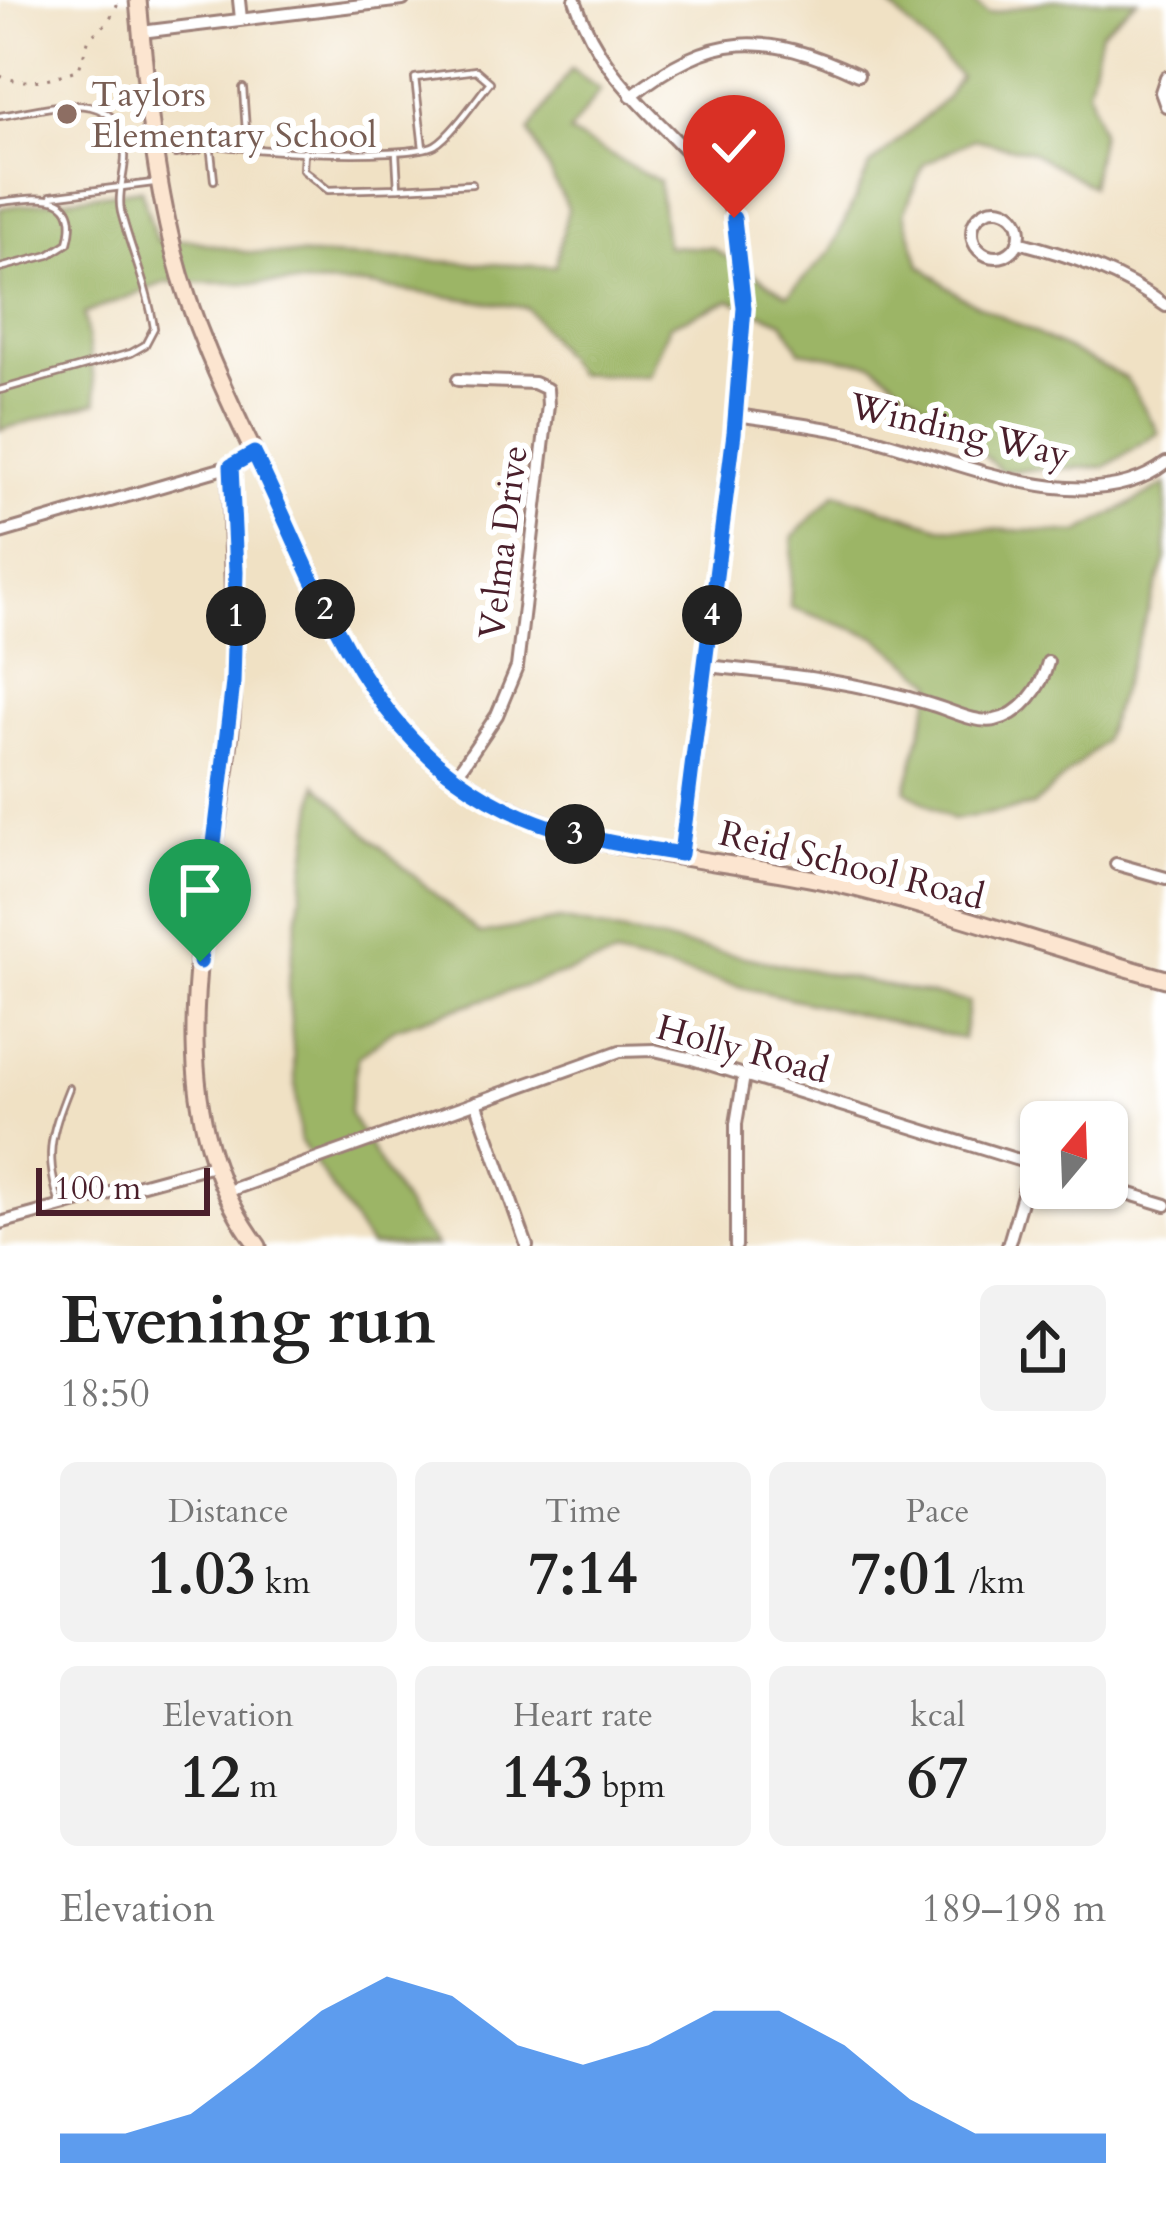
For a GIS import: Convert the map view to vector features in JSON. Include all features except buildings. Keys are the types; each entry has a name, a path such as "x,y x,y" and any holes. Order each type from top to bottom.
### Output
{"street":[{"name":"Reid School Road","path":"138,0 161,150 159,182 194,318 225,398 356,670 401,728 456,776 497,803 550,826 600,840 853,888 1166,979"},
{"path":"239,0 241,19"},
{"path":"141,32 398,0"},
{"path":"574,0 594,45 631,96 716,185 734,218 744,308 736,415 681,854"},
{"path":"631,96 686,57 728,46 790,49 858,75"},
{"path":"1166,77 1161,92 1166,106"},
{"path":"986,211 1004,211 1018,224 1018,242 1006,256 987,256 973,243 973,225 986,211"},
{"path":"1018,242 1079,259 1133,284 1166,306"},
{"name":"Velma Drive","path":"456,776 497,715 517,667 548,406 547,389 534,383 458,380"},
{"name":"Winding Way","path":"736,415 860,435 1049,485 1126,484 1166,463"},
{"path":"0,532 231,466 254,453"},
{"path":"231,466 236,571 233,683 226,768 203,919 196,1046 200,1105 217,1164 258,1246"},
{"path":"706,666 865,686 989,721 1010,714 1029,698 1044,679 1048,662"},
{"path":"1116,863 1166,878"},
{"name":"Holly Road","path":"228,1191 633,1049 689,1058 1020,1161"},
{"path":"736,1246 736,1124 744,1076"},
{"path":"476,1102 527,1246"},
{"path":"0,1223 217,1164"},
{"path":"1128,1193 1166,1205"},
{"path":"1008,1246 1021,1209"}],"lane":[{"path":"161,150 193,140 304,151 396,153 423,148 436,145 490,82 476,70 415,78 423,148"},
{"path":"243,88 247,146"},
{"path":"0,116 80,104 104,109 118,124 125,155 119,205 154,328 145,345 131,353 0,390"},
{"path":"206,143 214,179"},
{"path":"304,151 303,170 328,190 472,184"},
{"path":"396,153 398,188"},
{"path":"0,202 159,182"},
{"path":"0,268 49,255 68,243 72,228 68,212 62,203 46,196"},
{"path":"61,1207 48,1166 57,1118 69,1088"}],"path":[{"path":"0,76 39,81 79,69 89,38 112,16 114,0"}],"green space":[{"path":"873,0 970,0 988,14 1050,0 1137,0 1101,32 1088,90 1101,132 1091,186 1031,152 974,139 924,164 904,213 920,265 960,296 1126,378 1159,433 1105,467 1001,471 874,364 800,351 783,322 730,300 670,325 649,376 576,374 527,308 365,285 166,282 84,314 97,402 0,430 0,208 141,189 156,241 191,240 244,252 555,267 568,208 529,132 571,69 600,90 569,133 659,181 666,246 712,248 788,295 831,251 870,166 946,98 960,76 890,6"},
{"path":"1166,484 1166,559 1103,742 1033,806 952,820 906,790 934,682 876,637 790,607 793,537 836,493 940,527 1078,533"},
{"path":"317,784 480,934 560,920 969,1002 963,1039 615,957 395,1028 358,1057 349,1113 413,1218 437,1246 370,1246 300,1140 288,985"}],"place":[{"name":"Taylors Elementary School","path":"67,114"}],"route":[{"path":"200,962 233,683 236,571 231,466 254,453 356,670 401,728 434,760 479,793 550,826 681,854 734,433 744,308 734,218"}]}
